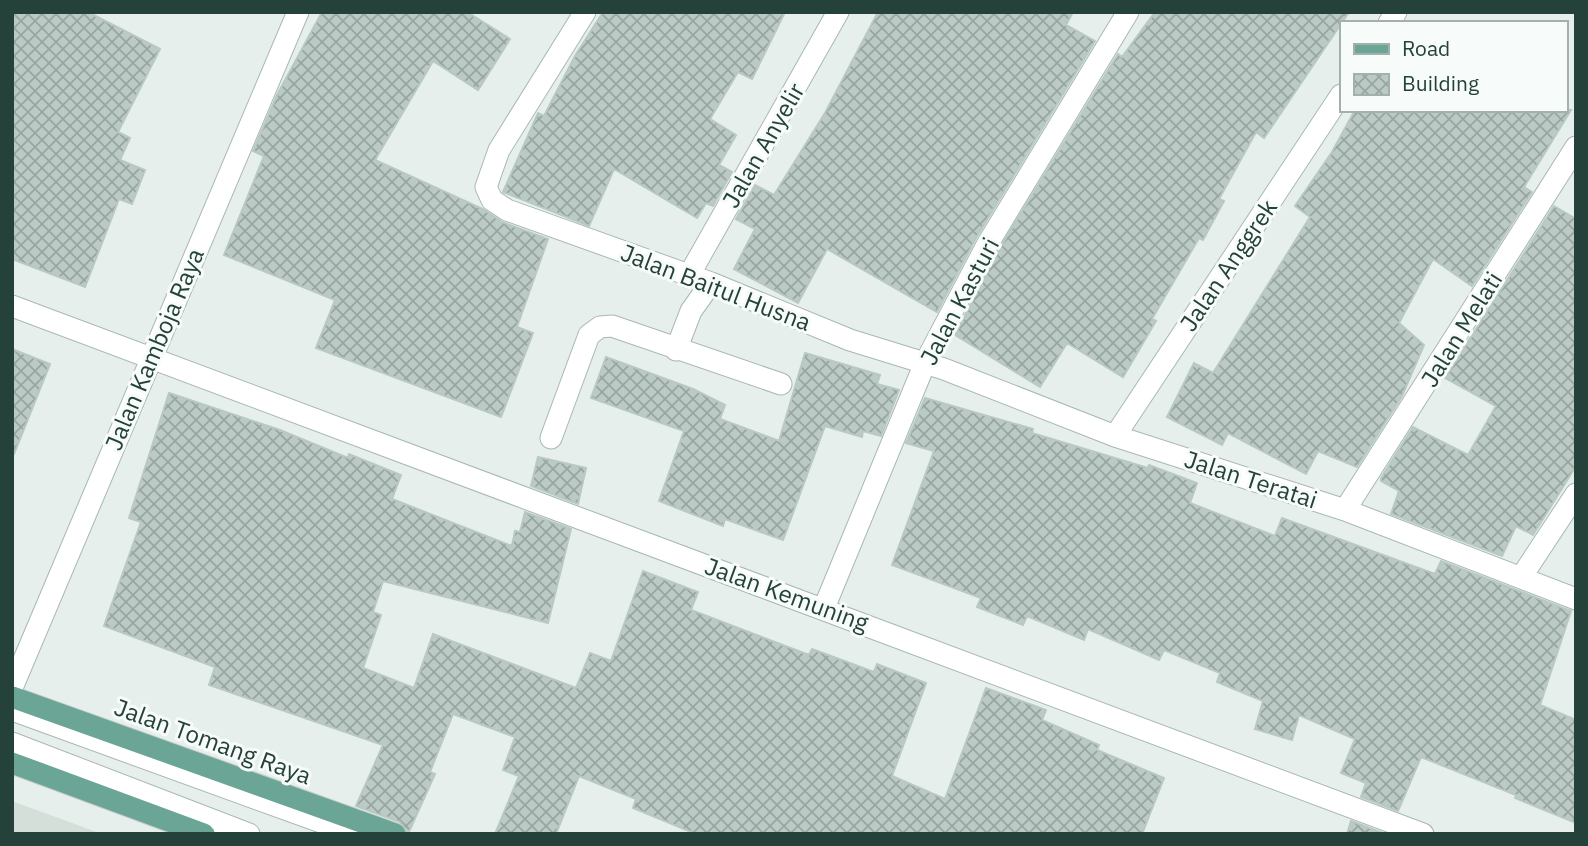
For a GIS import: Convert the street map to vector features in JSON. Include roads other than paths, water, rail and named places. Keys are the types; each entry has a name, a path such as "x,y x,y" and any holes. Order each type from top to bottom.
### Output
{"main road":[{"name":"Jalan Tomang Raya","path":"12,697 395,834"},
{"path":"12,763 204,834"}],"street":[{"name":"Jalan Kamboja Raya","path":"12,688 298,12"},
{"name":"Jalan Baitul Husna","path":"585,12 499,150 486,187 492,200 507,210 711,283 849,340 925,363"},
{"name":"Jalan Anyelir","path":"688,277 838,12"},
{"name":"Jalan Kasturi","path":"824,608 925,363 987,245 1128,12"},
{"name":"Jalan Anggrek","path":"1115,436 1340,97"},
{"name":"Jalan Melati","path":"1345,510 1576,148"},
{"path":"676,350 691,311 711,283"},
{"name":"Jalan Kemuning","path":"12,306 1423,834"},
{"path":"551,438 589,335 600,327 612,326 781,384"},
{"name":"Jalan Teratai","path":"925,363 1115,436 1345,510 1576,599"},
{"path":"1522,576 1576,494"},
{"path":"12,710 355,834"},
{"path":"12,743 249,834"}]}
